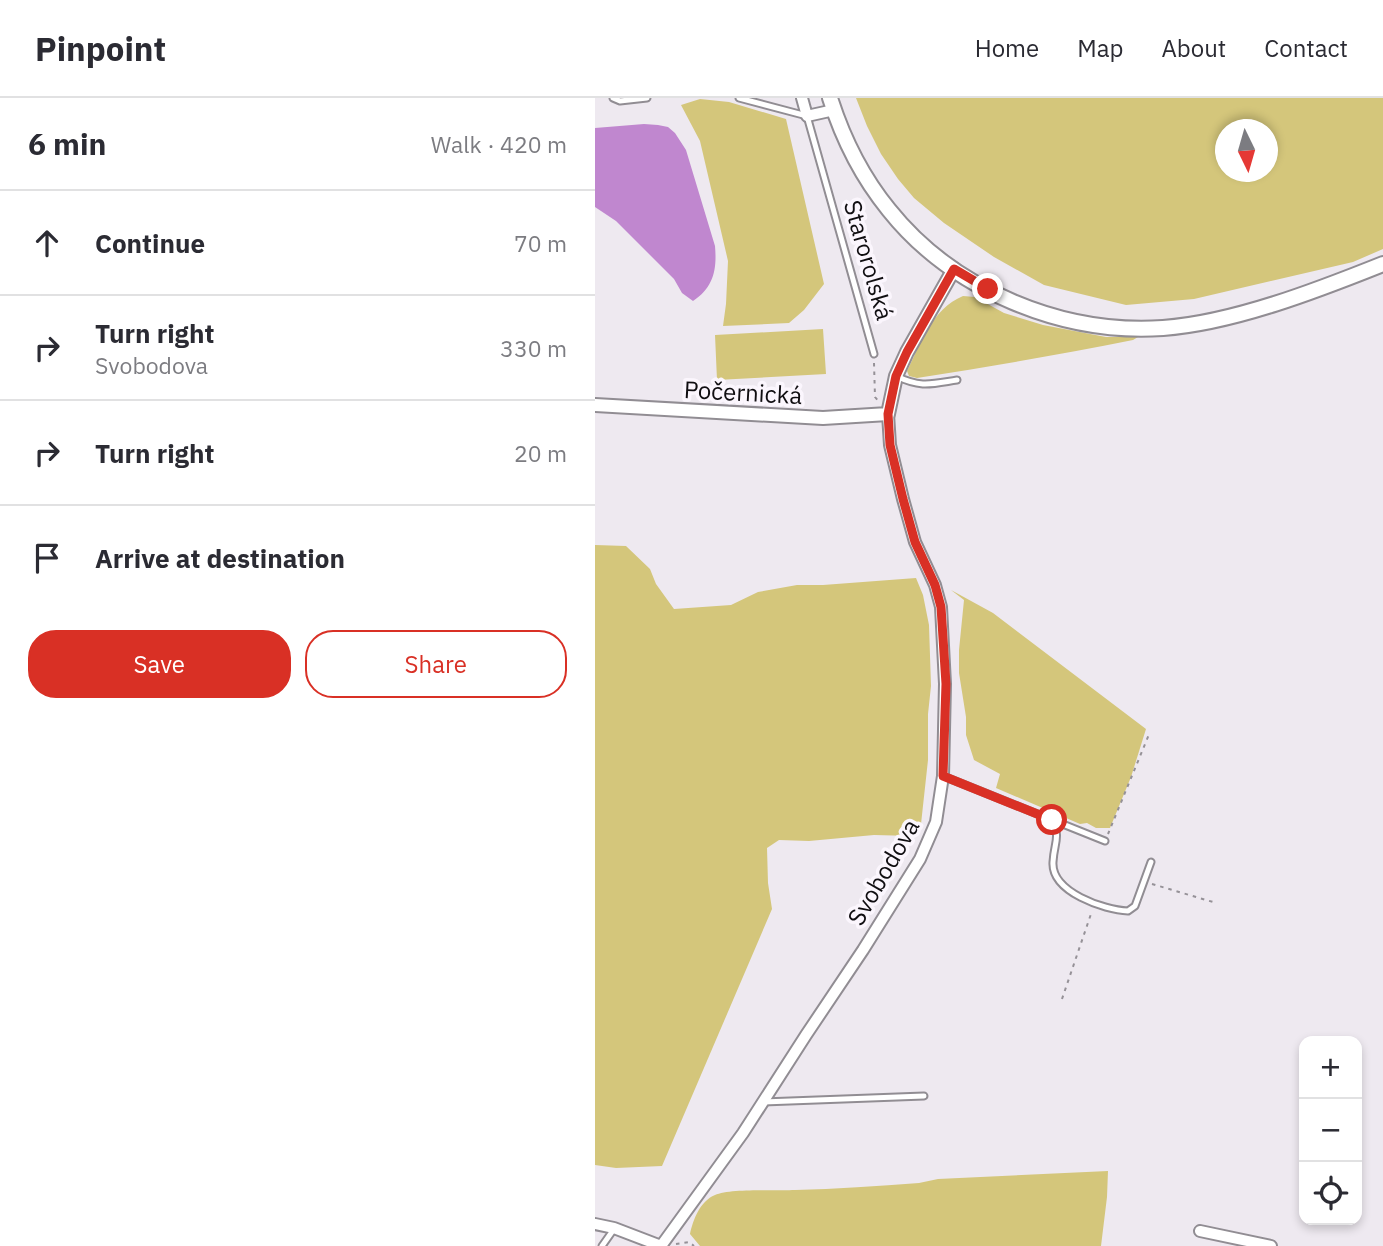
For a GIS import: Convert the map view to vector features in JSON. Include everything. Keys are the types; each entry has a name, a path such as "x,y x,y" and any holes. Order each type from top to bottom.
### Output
{"main road":[{"path":"832,104 851,150 878,195 920,242 954,269 1006,298 1047,314 1093,325 1141,329 1189,325 1270,305 1383,264"}],"street":[{"name":"Starorolská","path":"802,98 807,116"},
{"path":"807,116 832,104"},
{"name":"Svobodova","path":"661,1246 743,1133 920,859 936,822 943,776 946,684 941,607 935,585 915,542 903,499 890,445 888,414 896,376 954,269"},
{"name":"Počernická","path":"595,405 823,418 888,414"},
{"path":"595,1224 614,1228 661,1246"},
{"path":"1200,1231 1271,1246"}],"lane":[{"path":"613,98 620,101 647,98"},
{"path":"739,98 807,116"},
{"path":"770,98 773,107"},
{"name":"Starorolská","path":"807,116 874,354"},
{"path":"896,376 918,384 957,380"},
{"path":"943,776 1105,841"},
{"path":"1052,820 1057,831 1053,863 1055,876 1063,886 1094,903 1116,911 1128,911 1135,906 1151,862"},
{"path":"763,1102 923,1096"},
{"path":"602,1246 614,1228"}],"path":[{"name":"Starorolská","path":"874,354 875,397 888,414"},
{"path":"1105,841 1150,733"},
{"path":"1145,882 1213,902"},
{"path":"1062,999 1094,903"},
{"path":"661,1246 689,1242 694,1246"}],"shaded area":[{"path":"856,98 1383,98 1383,249 1353,262 1194,299 1126,305 1044,285 994,257 944,223 914,198 881,154"},
{"path":"700,99 729,102 786,119 824,284 804,310 789,323 723,326 728,261 700,141 681,105"},
{"path":"644,124 668,127 686,150 715,246 713,277 706,290 693,301 682,293 674,279 616,221 595,207 595,128"},
{"path":"963,296 975,297 1004,313 1043,325 1106,337 1138,337 999,365 917,378 909,376 907,371 935,318 943,309"},
{"path":"823,329 826,374 717,380 715,335"},
{"path":"595,545 626,546 650,569 656,584 674,609 731,605 758,592 797,585 916,578 923,595 929,625 931,686 928,760 921,824 913,836 874,835 809,841 779,840 767,848 772,909 662,1166 616,1168 595,1165"},
{"path":"951,590 993,613 1146,729 1131,777 1110,828 1080,824 996,788 1000,774 974,760 966,735 959,673 964,600"},
{"path":"1108,1171 1101,1246 700,1246 690,1234 701,1206 715,1195 731,1191 841,1188 919,1183 938,1179"}],"route":[{"path":"988,289 954,269 896,376 888,414 890,445 915,542 935,585 941,607 946,684 943,776 1052,820"}]}
